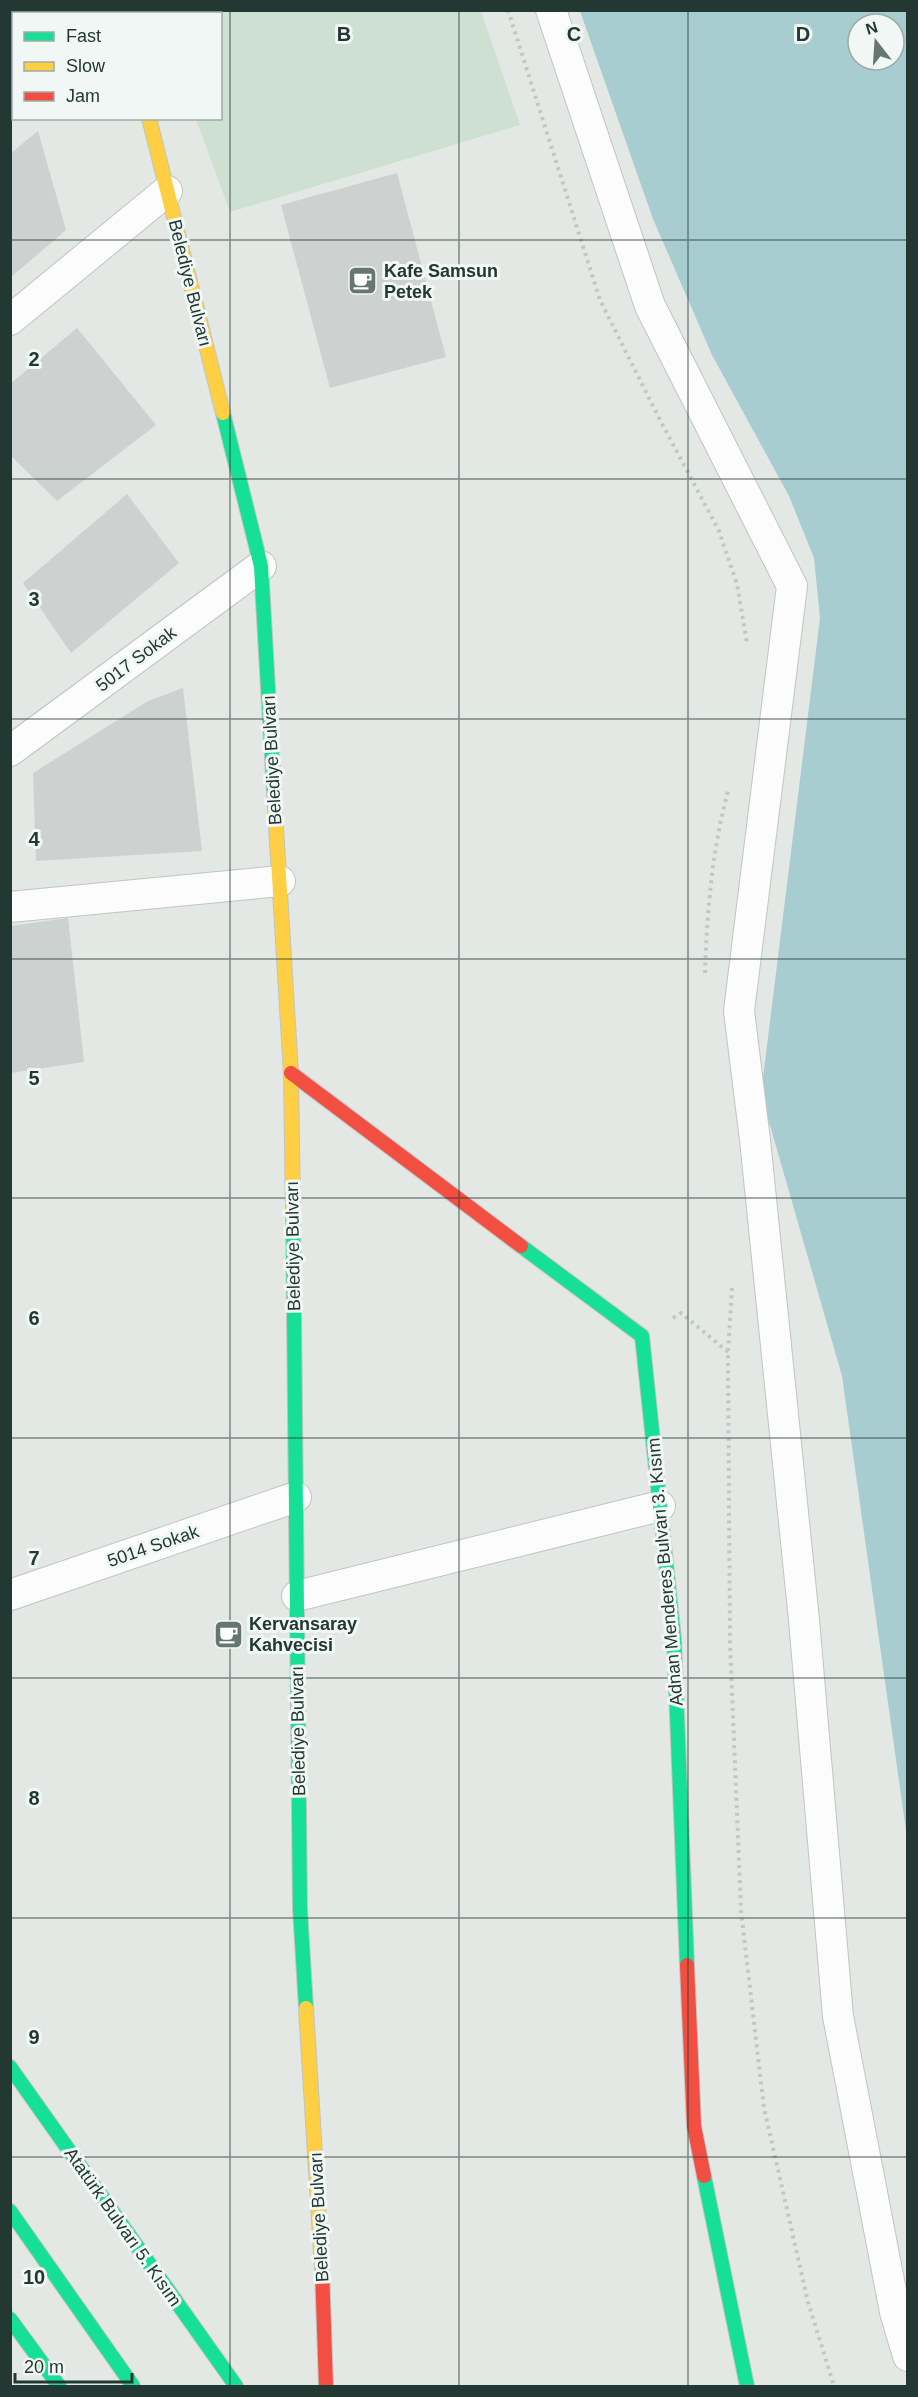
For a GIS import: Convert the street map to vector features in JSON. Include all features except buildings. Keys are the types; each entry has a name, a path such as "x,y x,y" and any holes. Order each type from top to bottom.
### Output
{"main road":[{"name":"Belediye Bulvarı","path":"149,120 261,566 291,1073 300,1909 325,2325 326,2386"},
{"path":"291,1073 642,1336"},
{"name":"Adnan Menderes Bulvarı 3. Kısım","path":"642,1336 674,1639 694,2126 747,2386"},
{"name":"Atatürk Bulvarı 5. Kısım","path":"10,2067 236,2386"},
{"path":"10,2211 133,2386"},
{"path":"10,2319 58,2386"}],"street":[{"path":"550,10 650,306 792,586 739,1011 755,1140 804,1620 838,2016 895,2312 908,2356"},
{"path":"10,320 167,191"},
{"name":"5017 Sokak","path":"10,751 261,566"},
{"path":"10,907 280,880"},
{"name":"5014 Sokak","path":"10,1595 296,1497"},
{"path":"297,1596 660,1506"}],"path":[{"path":"508,10 600,300 719,531 737,584 748,654"},
{"path":"705,976 706,921 720,821 729,788"},
{"path":"732,1285 728,1353 730,1643 741,1911 764,2108 808,2302 834,2386"},
{"path":"642,1336 681,1314 728,1353"}],"green space":[{"path":"481,11 520,125 230,212 196,120 222,120 222,12 156,12"}],"water":[{"path":"580,11 907,11 907,1838 842,1376 761,1094 820,618 814,558 789,496 712,355 653,219"}],"traffic: fast":[{"path":"223,413 261,566 275,810"},
{"path":"293,1214 300,1909 306,2008"},
{"path":"521,1246 642,1336 674,1639 687,1965"},
{"path":"10,2067 236,2386"},
{"path":"704,2176 747,2386"},
{"path":"10,2211 133,2386"},
{"path":"10,2319 59,2386"}],"traffic: slow":[{"path":"150,120 223,413"},
{"path":"275,810 291,1073 293,1214"},
{"path":"306,2008 322,2269"}],"traffic: jam":[{"path":"291,1073 521,1246"},
{"path":"687,1965 694,2126 704,2176"},
{"path":"322,2269 326,2386"}],"place":[{"name":"Kafe Samsun Petek","path":"363,281"},
{"name":"Kervansaray Kahvecisi","path":"228,1634"}]}
